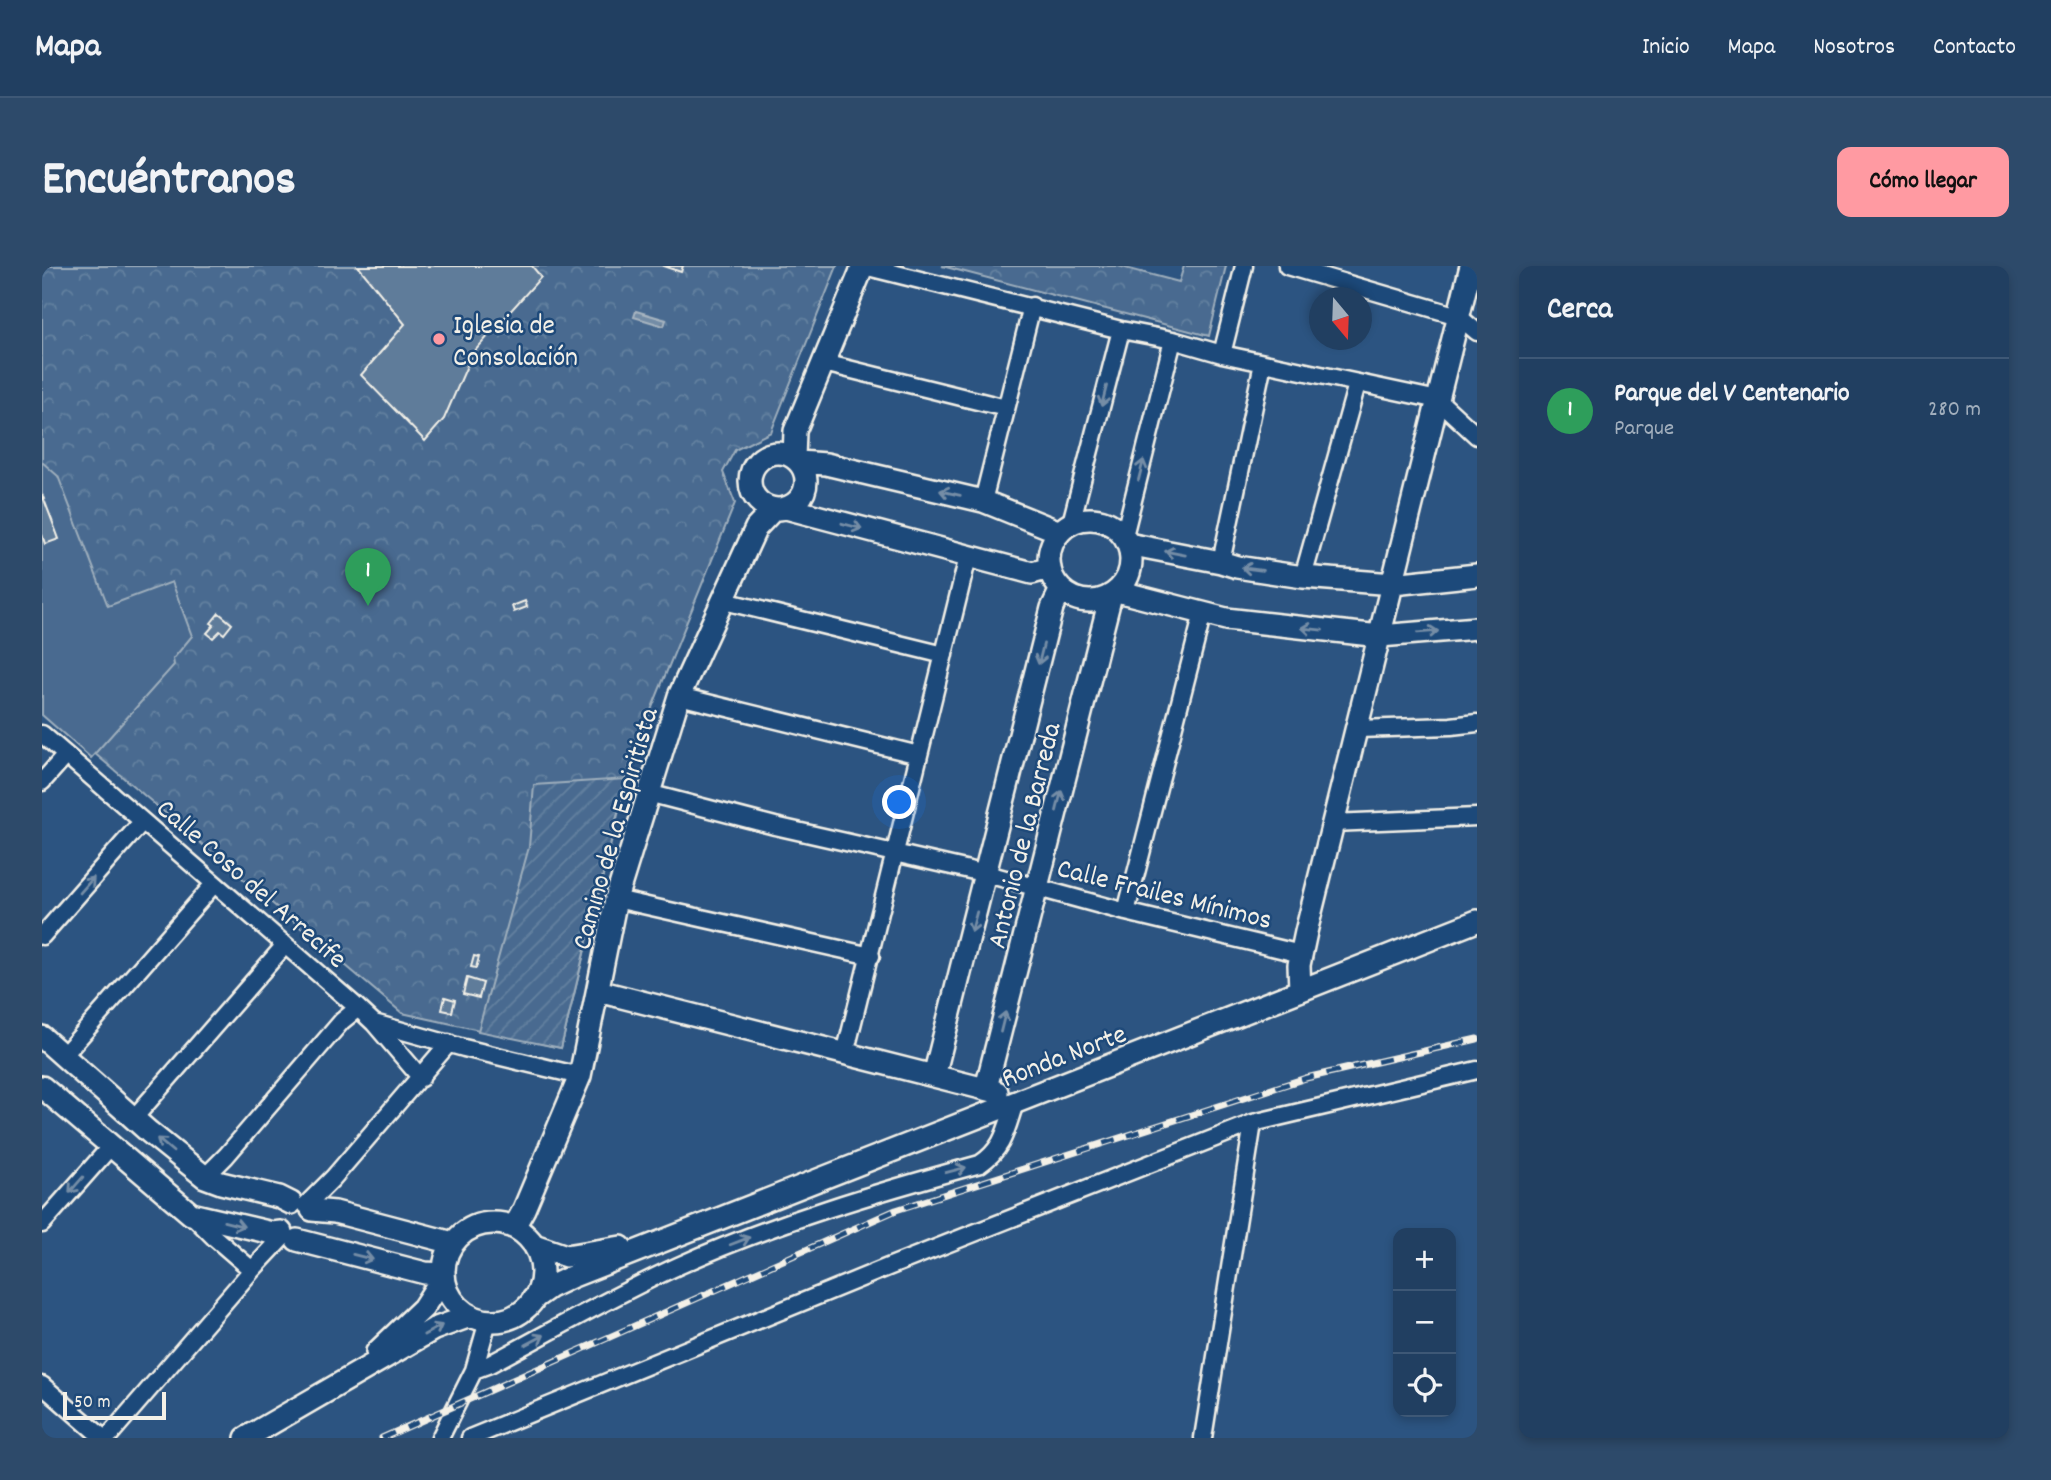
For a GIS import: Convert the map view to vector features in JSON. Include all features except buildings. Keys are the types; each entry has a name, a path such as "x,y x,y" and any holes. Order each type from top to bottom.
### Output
{"street":[{"path":"1050,568 1032,573 968,557 773,506 751,490 751,473 755,464 771,454 795,431 863,266 1222,354 1438,400 1477,436"},
{"path":"1222,354 1244,266"},
{"path":"1287,266 1458,316 1477,332"},
{"path":"1300,990 1301,954 1471,266"},
{"path":"983,501 1032,306"},
{"path":"771,454 785,453 797,460 826,464 983,501 1065,528 1082,519 1106,521 1126,540 1131,556 1130,569 1126,581 1114,593 1098,600 1072,597 1061,589 1050,568 1049,555 1053,543 1065,528 1121,330"},
{"path":"1126,540 1173,340"},
{"path":"824,363 1006,408"},
{"path":"1221,562 1263,363"},
{"path":"1303,577 1357,384"},
{"path":"773,506 795,504 804,491 806,482 804,471 797,460 795,431"},
{"name":"Camino de la Espiritista","path":"514,1227 580,1076 616,898 680,696 756,528 773,506"},
{"path":"1126,540 1237,567 1303,577 1393,584 1477,575"},
{"path":"845,1054 968,557"},
{"path":"934,1076 1052,608 1061,589"},
{"path":"1114,593 1226,619 1380,636 1477,628"},
{"name":"Antonio de la Barreda","path":"986,1088 1114,593"},
{"path":"724,601 944,655"},
{"path":"1126,912 1203,613"},
{"path":"680,696 919,755"},
{"path":"1358,729 1477,723"},
{"name":"Calle Coso del Arrecife","path":"42,734 358,1008 421,1078"},
{"path":"42,782 66,755"},
{"name":"Calle Frailes Mínimos","path":"648,793 775,826 987,874 1126,912 1301,954"},
{"path":"1332,823 1477,817"},
{"path":"42,936 142,822"},
{"path":"64,1056 215,884"},
{"path":"616,898 871,956"},
{"name":"Ronda Norte","path":"246,1438 445,1323 514,1316 550,1287 570,1277 1477,921"},
{"path":"134,1118 285,945"},
{"path":"474,1370 627,1290 717,1250 821,1210 980,1164 993,1155 1002,1143 1013,1104 1004,1096 986,1088 598,991"},
{"path":"205,1177 342,1021 358,1008"},
{"path":"374,1023 580,1076"},
{"path":"42,1037 205,1177 303,1206 315,1221 311,1232 287,1236 251,1270 105,1438 42,1385"},
{"path":"303,1206 333,1178 449,1043"},
{"path":"470,1438 900,1262 1253,1123 1477,1070"},
{"path":"42,1087 191,1214 251,1270"},
{"path":"1203,1438 1253,1123"},
{"path":"42,1224 111,1146"},
{"path":"287,1236 277,1220 278,1214 286,1205 335,1212 453,1243 462,1233 474,1226 501,1223 514,1227"},
{"path":"191,1214 443,1276 448,1293 457,1306 479,1318 474,1370 440,1438"},
{"name":"Ronda Norte","path":"514,1227 534,1245 566,1256 668,1239"},
{"name":"Ronda Norte","path":"355,1373 423,1308 443,1276 445,1258 453,1243"},
{"path":"533,1299 540,1286 542,1272 534,1245"}],"green space":[{"path":"42,266 837,266 771,432 735,450 723,472 735,503 632,757 561,1048 402,1013 42,709"},
{"path":"942,266 1118,266 1179,282 1184,266 1226,266 1209,336"},
{"path":"42,462 58,476 108,606 172,582 192,636 173,659 174,665 91,758 42,715"},
{"path":"626,779 561,1048 478,1031 529,847 534,785"}],"water":[{"path":"636,311 666,320 664,326 634,317"}],"railway":[{"path":"382,1438 896,1210 1306,1078 1477,1039"}],"place":[{"name":"Iglesia de Consolación","path":"439,339"},
{"name":"Parque del V Centenario","path":"368,606"}]}
